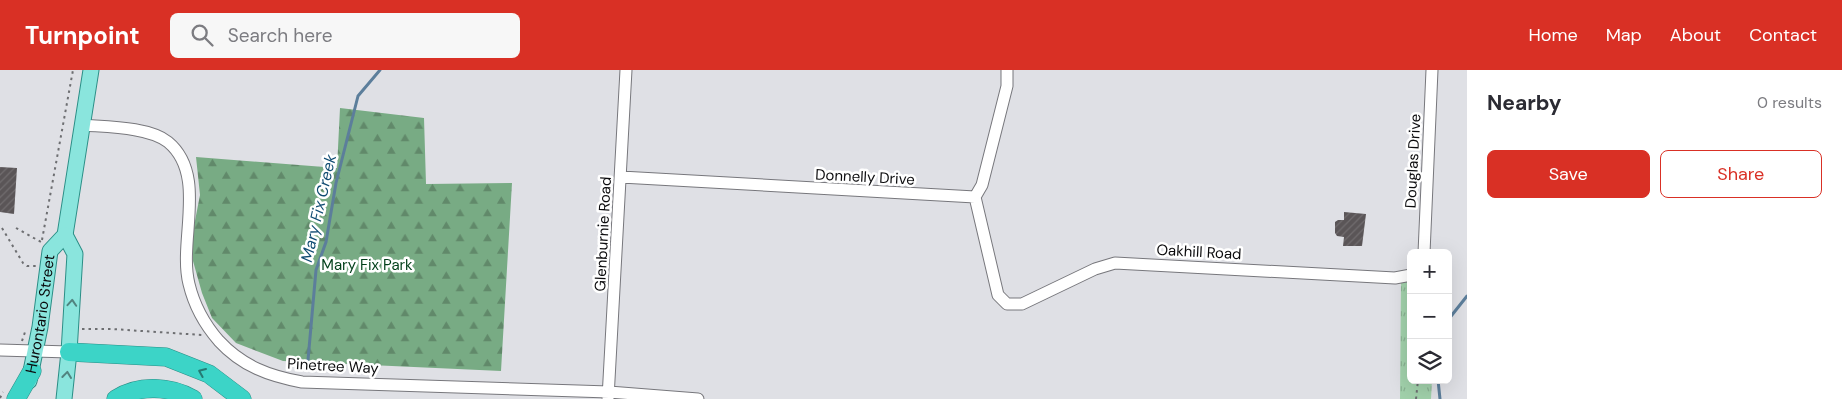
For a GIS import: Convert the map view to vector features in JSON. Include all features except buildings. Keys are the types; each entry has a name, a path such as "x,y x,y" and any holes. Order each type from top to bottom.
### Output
{"highway":[{"path":"70,352 166,357 209,374 242,399"},
{"path":"16,399 32,371"},
{"path":"116,399 125,393 160,388 180,391 193,399"}],"main road":[{"name":"Hurontario Street","path":"23,399 32,371 50,251 65,235 91,70"},
{"name":"Hurontario Street","path":"64,399 70,352 75,254 65,235"}],"street":[{"name":"Glenburnie Road","path":"609,396 626,70"},
{"path":"975,197 982,185 989,158 1007,86 1007,70"},
{"name":"Douglas Drive","path":"1424,249 1432,70"},
{"name":"Pinetree Way","path":"83,125 151,134 167,142 182,157 189,180 186,260 188,284 203,320 211,332 230,353 250,366 276,377 302,382 698,399"},
{"name":"Donnelly Drive","path":"621,177 975,197"},
{"name":"Oakhill Road","path":"975,197 998,295 1007,304 1022,304 1094,269 1115,263 1395,278 1407,276"},
{"path":"0,350 36,349 70,352"}],"path":[{"path":"40,250 50,204 73,70"},
{"path":"2,228 23,263 27,266 37,266"},
{"path":"16,228 41,242"},
{"path":"36,275 38,258"},
{"path":"22,335 30,325"},
{"path":"80,329 112,329 199,336 211,332"},
{"path":"1416,399 1418,384"}],"green space":[{"name":"Mary Fix Park","path":"340,108 424,118 426,184 512,183 501,371 283,361 236,343 212,318 202,293 193,261 193,231 200,195 196,157 337,168"},
{"path":"1401,278 1407,278 1407,384 1432,384 1431,399 1400,399"}],"waterway":[{"name":"Mary Fix Creek","path":"308,360 316,270 326,242 336,183 358,96 380,70"},
{"path":"1452,315 1467,296"},
{"path":"1438,384 1440,399"}]}
